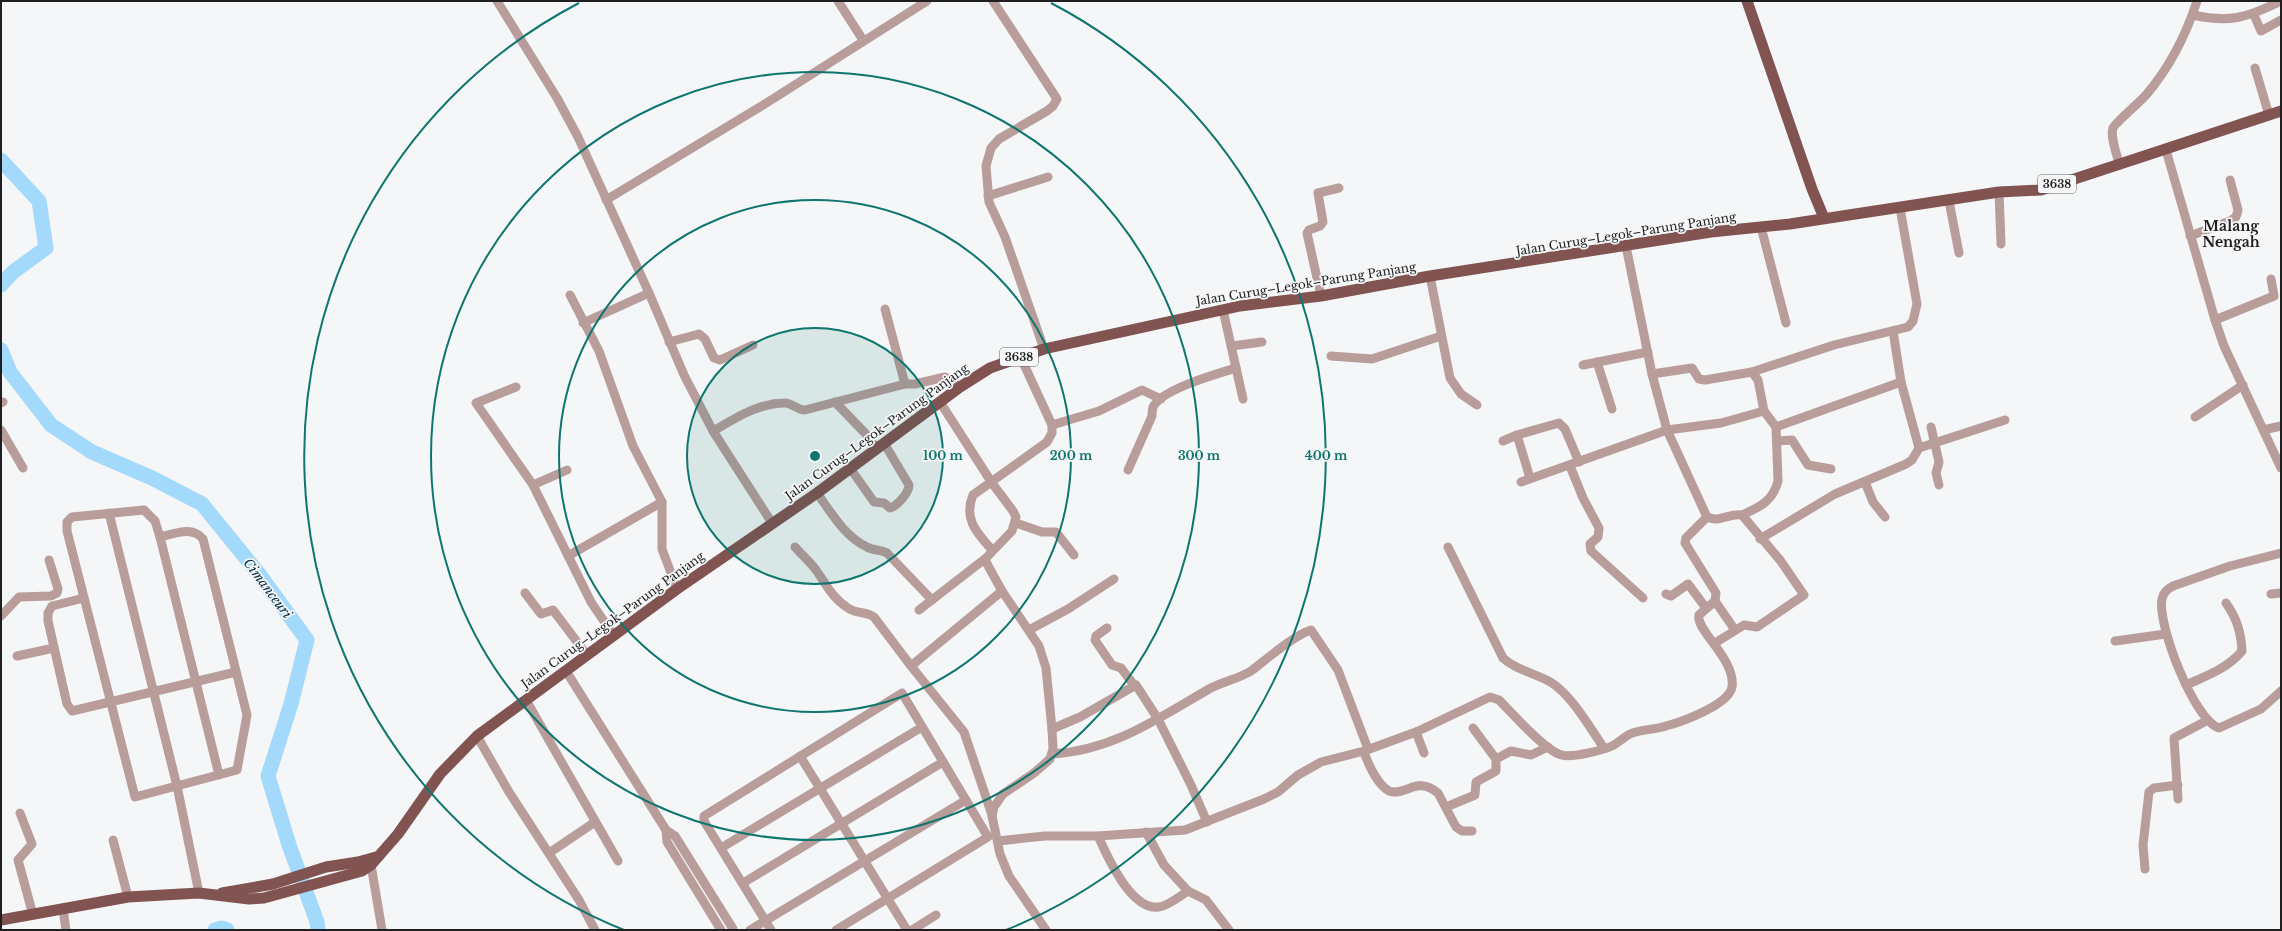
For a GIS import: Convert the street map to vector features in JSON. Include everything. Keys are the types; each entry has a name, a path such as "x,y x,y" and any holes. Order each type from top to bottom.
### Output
{"main road":[{"path":"1747,1 1812,189 1824,218"},
{"name":"Jalan Curug–Legok–Parung Panjang","path":"219,894 249,899 278,896 330,879 353,874 373,860 398,834 440,774 477,736 677,589 816,493 960,387 990,368 1020,356 1044,349 1240,306 1321,296 1430,276 1711,232 1761,227 1900,208 1999,192 2041,190 2166,150 2281,110"},
{"path":"1,920 63,910 128,897 199,893 219,894 273,884 326,867 373,860"}],"street":[{"path":"497,1 557,98 578,137 649,293 669,342 713,431 772,523"},
{"path":"838,1 863,40"},
{"path":"606,200 768,102 863,40 927,1"},
{"path":"993,1 1056,99 1053,106 1047,111 1012,130 991,148 986,166 988,196 1016,266 1044,349"},
{"path":"2119,164 2113,136 2114,126 2147,93 2170,63 2182,40 2197,1"},
{"path":"2192,15 2210,18 2235,19 2254,15 2279,2"},
{"path":"2254,15 2261,31 2281,20"},
{"path":"2256,68 2269,115"},
{"path":"2166,150 2215,320 2242,385 2281,468"},
{"path":"988,196 1048,177"},
{"path":"2190,236 2230,221 2236,217 2238,210 2230,180"},
{"path":"1321,296 1307,233 1309,230 1320,226 1323,222 1318,193 1339,188"},
{"path":"1999,192 2001,244"},
{"path":"1949,201 1959,253"},
{"path":"1652,374 1692,368 1699,379 1705,380 1752,372 1834,345 1908,327 1913,321 1917,304 1900,208"},
{"path":"1761,227 1786,324"},
{"path":"1626,246 1652,374 1667,430 1707,517"},
{"path":"1430,276 1440,336 1450,378 1461,394 1477,405"},
{"path":"2215,320 2274,296 2271,279"},
{"path":"583,323 649,293"},
{"path":"570,295 603,362 633,446 662,502 662,549 677,589"},
{"path":"884,309 905,384"},
{"path":"1223,310 1243,399"},
{"path":"1893,331 1901,382 1919,448"},
{"path":"669,342 699,334 705,339 714,358 720,360 753,345"},
{"path":"1332,356 1372,359 1440,336"},
{"path":"1232,346 1262,342"},
{"path":"1582,364 1648,352"},
{"path":"992,550 976,531 969,516 973,495 992,483 1047,442 1052,433 1052,425 1020,356"},
{"path":"1597,362 1612,409"},
{"path":"1128,470 1152,416 1153,408 1161,399 1190,382 1236,368"},
{"path":"1707,517 1718,520 1736,514 1742,515 1768,502 1776,489 1778,473 1776,427 1764,411 1758,380 1752,372"},
{"path":"713,431 762,406 788,403 797,409 805,410 905,384 915,384 945,377 960,387"},
{"path":"1776,427 1901,382"},
{"path":"2195,417 2242,385"},
{"path":"516,387 476,402 533,485 591,602 614,636"},
{"path":"1052,425 1099,411 1142,390 1161,399"},
{"path":"835,402 880,446 909,485 907,493 894,507 890,508 884,503 874,502 850,468"},
{"path":"919,610 986,558 992,550 1012,531 1016,523 1013,511 992,483 940,402"},
{"path":"1517,435 1526,480 1575,464 1667,430 1721,423 1764,411"},
{"path":"1760,539 1834,494 1906,464 1912,460 1919,448 2005,420"},
{"path":"1503,441 1517,435 1559,423 1565,429 1583,498 1599,528 1599,534 1590,544 1591,551 1642,598"},
{"path":"2263,430 2281,426"},
{"path":"1930,427 1939,462 1936,477 1939,485"},
{"path":"1,430 23,468"},
{"path":"1777,441 1792,440 1808,465 1831,469"},
{"path":"533,485 567,470"},
{"path":"1865,482 1873,502 1885,517"},
{"path":"816,493 841,527 866,547 883,550 887,553 932,600"},
{"path":"568,556 662,502"},
{"path":"160,537 192,530 198,533 203,539 247,715 238,770 219,775 177,786 135,796 67,531 67,522 72,517 144,510 155,521 219,775"},
{"path":"109,513 155,692 177,786 199,893"},
{"path":"1715,643 1744,625 1757,626 1804,595 1780,560 1760,539 1742,515"},
{"path":"1707,517 1686,538 1685,543 1716,593 1715,601 1735,630"},
{"path":"1016,523 1042,532 1056,532 1074,556"},
{"path":"1448,546 1503,658 1512,666 1548,681 1560,689 1604,748"},
{"path":"795,547 809,562 828,590 843,605 853,611 868,614 874,617 964,732 992,816 1000,854 1009,876 1046,930"},
{"path":"2281,553 2230,566 2169,588 2163,595 2162,601 2162,614 2166,634 2186,685 2208,720 2219,728 2239,720 2261,708 2281,690"},
{"path":"986,558 987,567 1039,646 1046,668 1052,729 1052,754 1045,765 1003,794 994,806 992,816"},
{"path":"1,616 19,597 51,596 57,593 58,589 49,560"},
{"path":"1029,630 1068,609 1114,578"},
{"path":"1666,594 1671,596 1688,584 1706,608"},
{"path":"911,666 1002,591"},
{"path":"525,593 541,614 550,610 554,612 587,655"},
{"path":"2271,594 2281,593"},
{"path":"84,598 52,606 48,613 54,648 67,704 72,711 111,703 236,672"},
{"path":"998,841 1045,836 1098,836 1185,830 1278,792 1298,775 1321,762 1366,750 1416,732 1487,698 1493,697 1499,700 1556,754 1573,757 1614,745 1629,734 1665,727 1712,707 1727,695 1732,688 1731,677 1722,653 1698,622 1699,615 1715,601"},
{"path":"2186,685 2222,669 2234,661 2242,651 2241,635 2237,620 2226,603"},
{"path":"1108,628 1096,636 1095,640 1112,665 1121,668 1134,685 1139,687 1158,718 1191,785 1207,822"},
{"path":"1052,754 1083,750 1116,741 1217,685 1245,674 1282,647 1311,630 1338,670 1373,773 1385,789 1396,792 1410,787 1423,786 1438,793 1458,829 1462,831 1472,831"},
{"path":"2115,641 2166,634"},
{"path":"17,656 54,648"},
{"path":"566,671 666,830 675,836 733,930"},
{"path":"1052,729 1080,717 1134,685"},
{"path":"771,930 704,821 706,814 902,693 988,837 836,930"},
{"path":"526,700 618,862"},
{"path":"2178,800 2174,738 2208,720"},
{"path":"721,848 922,727"},
{"path":"1446,807 1475,795 1476,782 1496,771 1496,759 1473,728"},
{"path":"1416,732 1424,753"},
{"path":"477,736 509,792 549,853 595,930"},
{"path":"1496,759 1511,751 1531,755 1548,747"},
{"path":"800,756 907,930"},
{"path":"743,883 943,762"},
{"path":"2145,869 2143,845 2149,792 2154,788 2178,785"},
{"path":"750,930 966,800"},
{"path":"20,814 32,844 18,860 32,915"},
{"path":"549,853 595,822"},
{"path":"666,830 667,842 721,930"},
{"path":"1146,832 1164,865 1188,891 1206,900 1229,930"},
{"path":"1098,836 1119,878 1143,903 1152,907 1160,907 1188,891"},
{"path":"113,840 128,897"},
{"path":"373,860 382,930"},
{"path":"63,910 66,930"},
{"path":"912,930 936,915"}],"waterway":[{"name":"Cimanceuri","path":"1,160 39,201 46,248 13,272 1,285"},
{"name":"Cimanceuri","path":"1,350 10,372 51,425 92,452 152,478 202,504 259,574 307,640 291,704 268,776 289,845 317,922 318,930"},
{"name":"Cimanceuri","path":"215,930 222,928 227,930"}],"district":[{"name":"Malang Nengah","path":"2231,234"}]}
